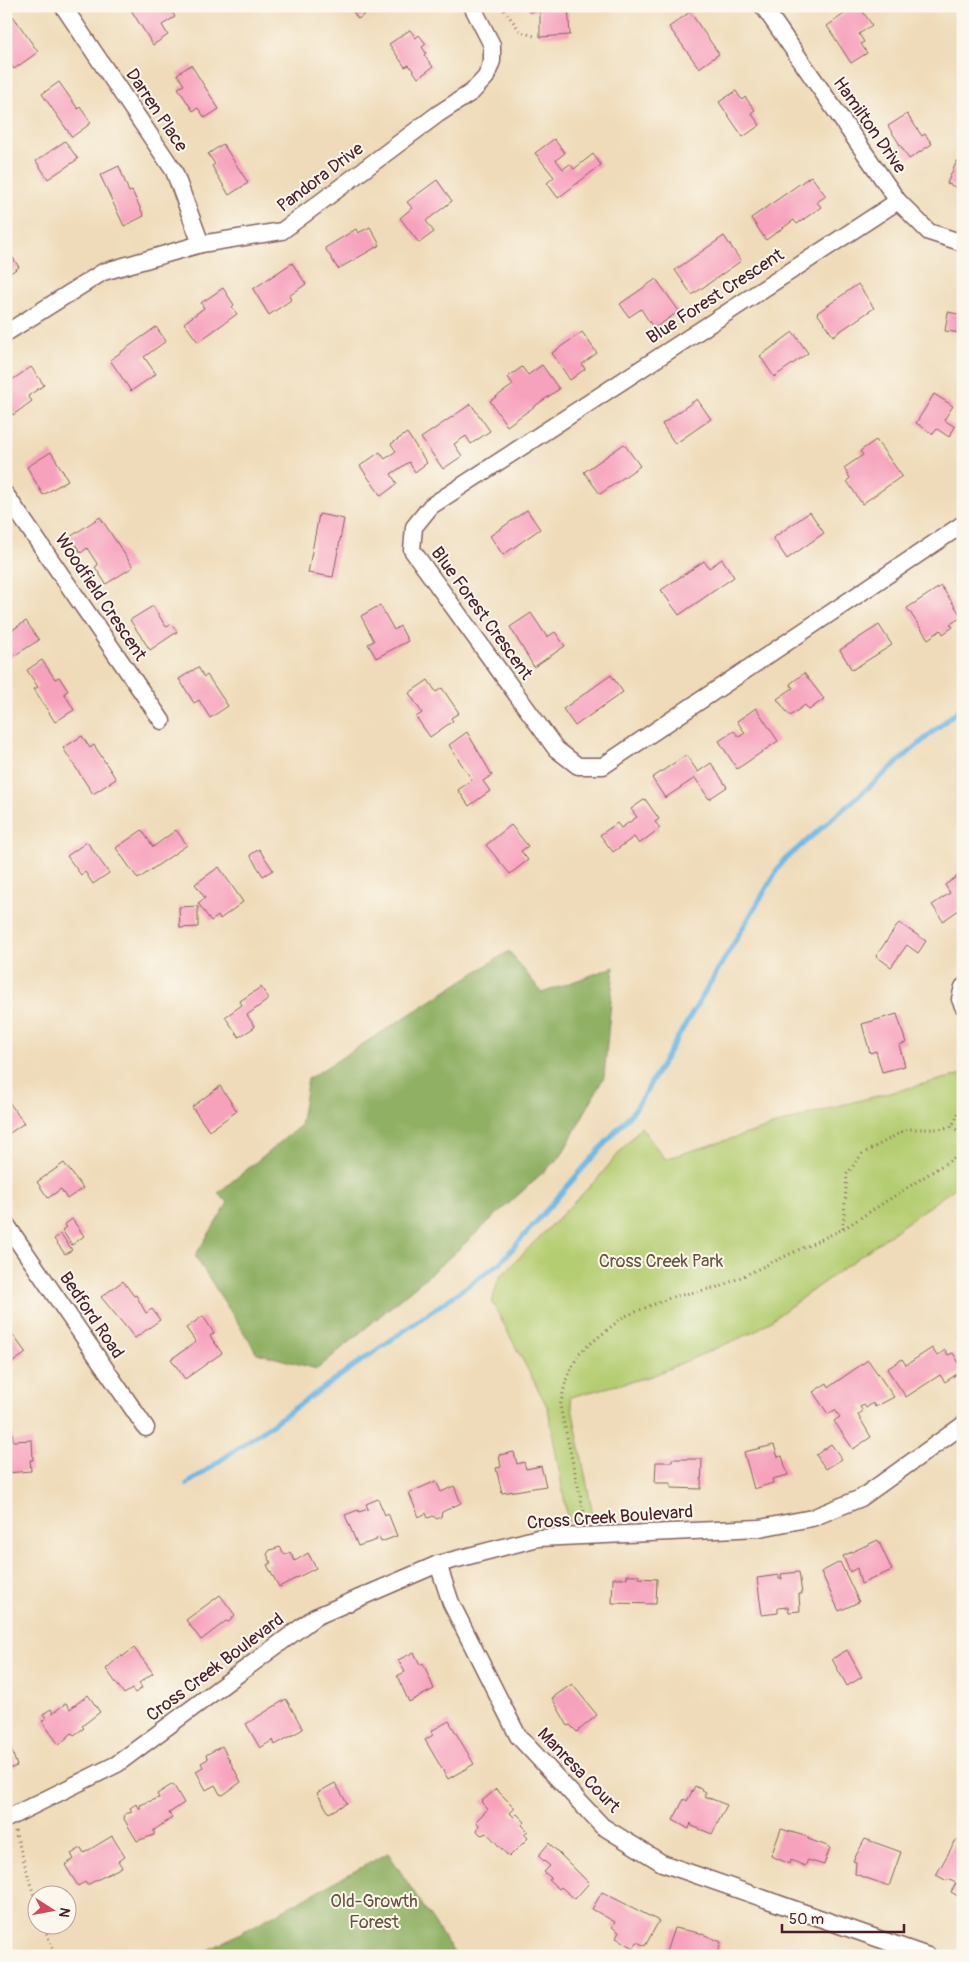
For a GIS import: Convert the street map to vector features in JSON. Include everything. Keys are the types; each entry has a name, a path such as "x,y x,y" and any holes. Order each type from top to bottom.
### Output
{"street":[{"name":"Darren Place","path":"63,6 174,171 201,244"},
{"name":"Pandora Drive","path":"6,332 104,272 201,244 282,231 438,114 472,92 486,77 492,61 492,44 472,6"},
{"name":"Hamilton Drive","path":"763,6 898,201 929,232 963,243"},
{"name":"Blue Forest Crescent","path":"898,201 431,506 414,528 412,550 556,749 578,766 603,766 963,524"},
{"name":"Woodfield Crescent","path":"6,495 162,721"},
{"path":"963,987 960,999 963,1006"},
{"name":"Bedford Road","path":"6,1224 146,1428"},
{"name":"Cross Creek Boulevard","path":"9,1818 117,1764 315,1617 438,1564 538,1538 760,1528 812,1518 861,1498 963,1425"},
{"name":"Manresa Court","path":"438,1564 451,1603 518,1736 602,1826 662,1863 928,1956"}],"path":[{"path":"501,6 513,25 521,32 537,37"},
{"path":"842,1229 847,1174 862,1154 907,1129 940,1129 952,1126 963,1104"},
{"path":"952,1126 963,1135"},
{"path":"589,1536 560,1406 566,1380 579,1353 623,1317 672,1297 722,1286 842,1229 963,1152"},
{"path":"9,1818 30,1884"},
{"path":"47,1934 55,1956"}],"green space":[{"path":"509,951 542,993 614,967 604,1077 561,1156 450,1257 317,1369 257,1353 195,1256 228,1203 218,1193 300,1126 308,1079"},
{"name":"Cross Creek Park","path":"963,1074 963,1182 756,1331 652,1376 570,1397 594,1521 568,1521 548,1408 492,1302 499,1278 598,1178 641,1127 665,1159 838,1106"},
{"name":"Old-Growth Forest","path":"388,1853 456,1956 198,1956"}],"building":[{"path":"136,6 169,6 175,17 162,25 168,35 153,45 131,10"},
{"path":"349,6 376,6 358,19"},
{"path":"528,6 568,6 570,35 540,37 540,11 529,12"},
{"path":"843,6 859,6 872,25 859,34 864,42 861,44 867,53 851,63 827,26 847,12"},
{"path":"690,12 719,54 699,68 669,27"},
{"path":"13,16 38,52 14,69 6,57 6,21"},
{"path":"410,30 416,38 419,35 426,44 422,47 426,53 424,55 433,67 418,78 409,65 405,67 389,44"},
{"path":"191,65 219,109 205,118 198,108 193,111 178,88 184,85 177,74"},
{"path":"59,82 78,109 80,107 91,123 72,137 42,94"},
{"path":"736,91 742,100 745,97 755,110 751,113 760,125 743,137 719,102"},
{"path":"907,114 922,136 925,134 932,144 909,159 888,126"},
{"path":"554,139 565,153 556,160 563,169 570,164 574,169 593,154 601,165 558,198 547,183 554,177 535,153"},
{"path":"65,141 78,159 48,179 36,161"},
{"path":"223,144 248,183 229,195 212,166 215,164 208,154"},
{"path":"957,161 963,164 963,191 947,183"},
{"path":"119,166 129,192 132,191 144,216 124,226 100,175"},
{"path":"811,176 826,196 817,202 821,207 797,224 794,220 766,240 751,218"},
{"path":"437,180 452,201 426,221 434,232 419,243 400,218 412,208 407,202"},
{"path":"370,227 380,245 338,269 325,248 356,229 358,233"},
{"path":"724,236 741,261 692,295 675,270"},
{"path":"6,248 19,267 6,276"},
{"path":"292,263 306,284 289,296 291,300 269,315 253,289"},
{"path":"656,279 679,311 654,329 641,309 629,317 620,304"},
{"path":"858,284 874,308 833,336 817,313"},
{"path":"223,288 234,305 232,307 237,314 198,342 184,323 204,308 201,303"},
{"path":"948,312 963,315 963,333 945,331"},
{"path":"156,327 166,341 144,357 156,374 131,391 110,360"},
{"path":"582,332 597,353 582,364 585,369 570,380 552,353"},
{"path":"793,332 808,353 774,377 760,356"},
{"path":"542,365 559,389 507,426 490,401 513,385 508,377 522,367 528,375"},
{"path":"31,367 44,385 28,396 32,401 13,415 6,405 6,384"},
{"path":"934,394 953,406 944,420 955,427 949,437 937,429 933,434 916,423"},
{"path":"697,399 711,419 675,444 662,424"},
{"path":"471,404 490,431 471,444 466,436 454,444 462,456 443,469 421,438"},
{"path":"407,433 427,463 415,472 409,462 391,474 397,484 381,496 360,466 380,452 385,459 396,451 391,444"},
{"path":"876,440 902,476 862,504 847,481 850,478 844,468 863,455 860,451"},
{"path":"624,444 640,466 600,494 584,472"},
{"path":"51,452 68,480 43,495 27,467"},
{"path":"527,510 540,529 503,555 490,536"},
{"path":"810,512 824,533 787,559 773,538"},
{"path":"319,514 344,519 333,577 308,573"},
{"path":"100,517 133,567 106,584 95,567 98,565 87,548 81,553 70,537"},
{"path":"722,559 734,577 679,615 661,590 704,561 709,568"},
{"path":"941,586 962,617 950,624 953,627 943,634 941,630 928,639 907,608"},
{"path":"380,605 394,630 400,626 408,641 376,658 368,644 374,641 361,616"},
{"path":"153,606 166,627 171,624 177,632 150,650 130,620"},
{"path":"531,613 547,637 555,632 565,646 534,667 510,627"},
{"path":"26,621 39,640 6,661 6,634"},
{"path":"879,625 892,645 852,670 840,650"},
{"path":"42,660 55,679 59,677 68,691 64,693 74,710 55,722 34,689 38,687 27,670"},
{"path":"198,667 204,677 207,675 228,706 210,718 199,700 194,703 179,679"},
{"path":"804,673 824,699 809,710 805,705 790,716 777,699 793,688 790,684"},
{"path":"611,675 623,692 575,726 563,709"},
{"path":"428,680 436,692 442,688 459,713 451,718 453,721 430,737 416,717 422,713 409,693"},
{"path":"756,708 778,741 737,769 719,741 734,731 739,737 745,733 737,721"},
{"path":"467,732 492,775 483,781 490,791 469,806 458,790 472,780 449,745"},
{"path":"82,736 90,748 94,745 116,779 93,794 63,748"},
{"path":"686,755 698,772 711,763 727,787 709,799 695,778 665,798 652,778"},
{"path":"645,799 659,819 655,822 660,828 639,844 634,837 613,852 600,835 617,823 621,828 637,817 631,809"},
{"path":"511,825 528,846 521,851 528,860 510,874 486,845"},
{"path":"142,830 153,847 176,830 187,845 138,879 116,848"},
{"path":"87,842 109,873 93,884 85,872 81,875 67,856"},
{"path":"259,849 273,870 263,876 250,855"},
{"path":"219,867 243,902 220,919 218,916 211,921 198,903 205,898 195,884"},
{"path":"963,872 963,907 943,921 932,905 950,893 945,885"},
{"path":"198,906 198,927 180,928 179,907"},
{"path":"899,923 926,941 918,953 907,945 891,967 876,956"},
{"path":"261,987 269,999 247,1015 255,1027 239,1037 225,1017 242,1005 240,1001"},
{"path":"897,1014 906,1043 899,1045 905,1066 882,1072 876,1051 870,1053 862,1024"},
{"path":"220,1086 237,1111 209,1131 192,1107"},
{"path":"6,1098 24,1123 10,1133 6,1128"},
{"path":"64,1163 83,1188 67,1199 61,1189 48,1198 37,1182"},
{"path":"72,1219 84,1236 72,1245 62,1230 66,1227 64,1225"},
{"path":"61,1234 72,1250 65,1254 54,1239"},
{"path":"123,1281 134,1296 136,1295 146,1313 152,1309 160,1320 135,1338 101,1297"},
{"path":"203,1316 214,1333 210,1336 222,1353 185,1379 171,1359 196,1342 186,1328"},
{"path":"10,1331 26,1353 6,1367 6,1333"},
{"path":"963,1331 963,1345 956,1335"},
{"path":"932,1348 937,1356 945,1350 948,1355 953,1353 963,1370 945,1382 940,1375 906,1397 887,1369 902,1359 906,1365"},
{"path":"868,1360 894,1397 875,1407 873,1403 866,1408 864,1405 860,1407 863,1411 858,1415 871,1437 853,1449 834,1421 840,1417 835,1410 828,1414 813,1392 827,1383 829,1387"},
{"path":"6,1418 11,1418 13,1441 32,1440 33,1460 30,1460 31,1471 6,1473"},
{"path":"831,1444 842,1459 826,1469 816,1455"},
{"path":"774,1445 778,1457 782,1456 788,1475 772,1479 773,1483 754,1489 744,1452"},
{"path":"514,1452 517,1464 524,1462 526,1469 541,1466 546,1486 502,1493 496,1468 501,1467 499,1455"},
{"path":"672,1459 702,1459 701,1489 671,1488 671,1483 655,1483 656,1462 672,1462"},
{"path":"436,1481 441,1492 454,1486 461,1503 442,1512 441,1517 437,1519 433,1516 428,1518 426,1513 419,1517 409,1493"},
{"path":"378,1499 385,1515 388,1513 397,1536 381,1542 379,1537 376,1538 377,1540 358,1546 345,1515 358,1510 359,1512 368,1509 366,1504"},
{"path":"878,1540 892,1570 861,1584 857,1568 850,1572 843,1556"},
{"path":"280,1547 285,1555 290,1552 295,1561 308,1553 316,1568 279,1587 267,1565 271,1563 267,1554 270,1550"},
{"path":"840,1562 859,1602 839,1611 821,1572"},
{"path":"799,1572 802,1594 799,1594 800,1611 789,1612 788,1607 778,1608 778,1613 762,1615 757,1578 779,1575 779,1579 782,1579 781,1574"},
{"path":"627,1575 639,1575 639,1578 657,1579 656,1604 612,1603 613,1578 627,1578"},
{"path":"220,1595 235,1615 229,1622 226,1621 201,1640 186,1620"},
{"path":"134,1648 153,1673 139,1683 142,1688 135,1693 132,1689 124,1694 106,1669 121,1655 122,1657"},
{"path":"847,1650 862,1677 847,1686 832,1659"},
{"path":"414,1652 420,1665 423,1663 434,1689 409,1702 397,1676 405,1672 398,1660"},
{"path":"572,1684 597,1715 577,1732 570,1725 568,1726 552,1698"},
{"path":"88,1695 100,1712 82,1726 84,1728 74,1735 72,1733 59,1745 42,1721 46,1718 43,1714 51,1709 53,1713 66,1703 70,1709"},
{"path":"286,1699 303,1729 275,1745 273,1740 260,1748 246,1724"},
{"path":"449,1721 474,1764 448,1779 425,1740 433,1735 431,1731"},
{"path":"10,1746 17,1766 6,1770 6,1747"},
{"path":"222,1746 241,1782 223,1795 220,1794 215,1785 206,1790 196,1771 203,1767 201,1763 208,1759 206,1755"},
{"path":"335,1783 347,1803 329,1813 317,1793"},
{"path":"173,1784 184,1803 169,1813 172,1818 154,1830 154,1835 137,1841 124,1819 125,1814 132,1812 130,1808 136,1804 140,1809 140,1805 159,1798 157,1794"},
{"path":"695,1786 706,1792 704,1796 727,1805 712,1834 692,1826 691,1823 689,1829 673,1820 684,1799 687,1801"},
{"path":"496,1789 515,1808 510,1813 514,1817 517,1814 525,1822 522,1825 528,1831 524,1834 528,1838 509,1857 487,1833 481,1835 477,1831 479,1825 476,1821 488,1809 481,1802"},
{"path":"781,1829 808,1837 808,1839 830,1847 824,1865 808,1860 805,1866 791,1860 790,1864 771,1856"},
{"path":"112,1836 125,1857 118,1861 122,1867 87,1885 85,1882 78,1886 65,1865 74,1859 71,1854 81,1848 84,1853"},
{"path":"865,1839 901,1852 889,1886 855,1874 856,1862 853,1861"},
{"path":"956,1840 963,1844 963,1899 951,1892 956,1883 936,1875"},
{"path":"549,1843 589,1883 575,1899 561,1887 559,1889 549,1880 551,1878 544,1872 550,1866 538,1856"},
{"path":"602,1892 659,1921 645,1946 637,1942 634,1948 616,1938 619,1932 612,1927 615,1922 592,1909"},
{"path":"674,1928 700,1933 721,1942 717,1956 665,1955"}],"waterway":[{"path":"187,1484 500,1263 636,1108 782,862 963,706"}]}
